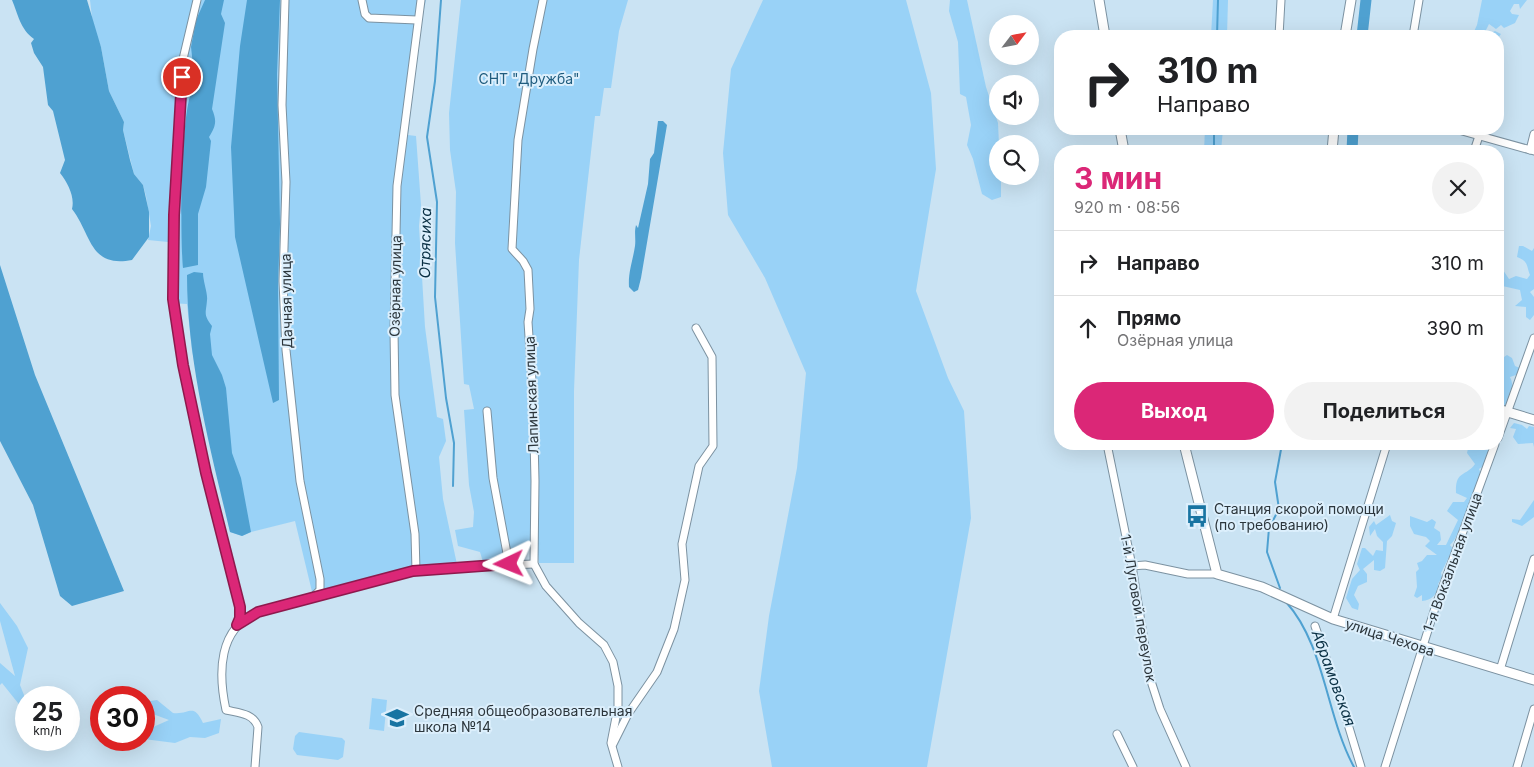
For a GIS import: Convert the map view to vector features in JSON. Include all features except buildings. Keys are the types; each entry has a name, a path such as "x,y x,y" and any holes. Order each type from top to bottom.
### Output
{"street":[{"name":"Дачная улица","path":"285,0 282,105 286,182 283,282 286,350 300,481 320,578 320,590 314,596"},
{"path":"362,0 365,14 369,18 417,20"},
{"name":"Озёрная улица","path":"416,571 415,534 394,395 394,350 397,186 421,0"},
{"name":"Лапинская улица","path":"543,0 532,49 518,140 512,249 528,270 530,309 528,322 533,396 535,481 534,564 546,586 579,624 601,642 614,662 619,701 612,735 612,749 618,767"},
{"path":"1099,0 1104,30"},
{"path":"1279,30 1281,0"},
{"path":"1346,30 1351,0"},
{"path":"1414,30 1419,0"},
{"path":"195,1 183,59 174,215 173,299 189,395 220,533 240,607 240,618 227,638 224,652 222,685 226,710 250,716 256,722 255,767"},
{"path":"1476,145 1478,136 1532,150 1534,134"},
{"path":"612,749 628,714 657,672 674,629 685,580 682,544 699,466 713,446 712,357 696,328"},
{"path":"1504,421 1534,338"},
{"path":"487,411 493,478 509,564"},
{"path":"1504,412 1534,420"},
{"name":"1-й Луговой переулок","path":"1108,450 1132,566 1150,678 1160,709 1186,767"},
{"path":"1186,450 1217,574"},
{"path":"1333,619 1385,450"},
{"name":"1-я Вокзальная улица","path":"1385,767 1434,608 1493,450"},
{"path":"1500,670 1534,559"},
{"path":"237,625 258,612 416,571 534,564"},
{"name":"улица Чехова","path":"1132,566 1145,565 1188,574 1217,574 1262,587 1333,619 1534,680"},
{"path":"1314,626 1344,711 1361,767"},
{"path":"1517,767 1534,709"},
{"path":"1117,734 1133,767"}],"green space":[{"path":"90,0 426,0 421,24 408,135 416,136 421,205 419,226 425,327 437,417 443,419 446,441 439,457 443,499 458,569 418,572 314,600 295,521 242,536 230,532 192,351 187,304 170,303 168,242 148,240 151,226 146,196 143,185 134,174 123,130 124,122 109,91 101,47 93,26"},
{"name":"СНТ \"Дружба\"","path":"461,0 628,0 619,31 611,88 604,88 600,116 595,116 579,260 574,391 574,563 539,563 537,546 504,549 505,553 499,561 483,562 480,552 458,546 455,530 473,527 474,512 469,485 464,410 474,409 469,385 464,384 455,243 456,192 450,150 449,113"},
{"path":"763,0 906,0 931,93 936,169 916,291 948,378 964,411 971,518 927,767 772,767 759,691 769,616 797,468 806,373 765,278 728,215 723,153 731,69"},
{"path":"950,0 967,0 989,96 989,125 998,125 999,135 989,135 989,185 1001,185 1001,197 992,200 982,194 973,159 967,145 971,125 966,97 960,94 958,42 949,11"},
{"path":"1213,0 1228,0 1227,30 1211,30"},
{"path":"1482,0 1527,0 1520,9 1519,4 1514,4 1510,11 1512,14 1519,15 1515,23 1504,28 1501,25 1496,29 1489,24 1486,30 1475,30"},
{"path":"1205,135 1222,135 1222,145 1204,145"},
{"path":"1519,246 1532,251 1534,248 1534,289 1530,292 1534,297 1534,315 1530,320 1526,317 1526,307 1515,306 1522,300 1520,290 1504,286 1504,272 1509,279 1516,276 1527,279 1530,275 1525,262 1517,257"},
{"path":"1507,355 1512,358 1515,366 1520,368 1516,375 1510,377 1512,393 1504,406 1504,357"},
{"path":"1514,423 1522,425 1527,429 1529,426 1534,427 1534,447 1533,443 1518,444 1513,437 1516,429 1510,428"},
{"path":"1468,450 1490,450 1485,465 1479,469 1481,474 1463,523 1450,545 1453,549 1441,573 1442,577 1438,584 1438,589 1431,598 1422,601 1422,595 1417,598 1414,596 1417,587 1416,572 1419,569 1417,563 1422,561 1427,555 1437,555 1425,546 1430,541 1426,537 1414,534 1410,526 1410,516 1427,522 1432,519 1436,522 1434,528 1440,532 1441,540 1437,545 1446,545 1458,520 1447,511 1453,502 1464,502 1467,498 1456,493 1457,481 1459,477 1475,464 1467,453"},
{"path":"1534,500 1534,517 1522,526 1512,522 1512,519 1520,520"},
{"path":"1390,515 1392,521 1396,523 1392,536 1387,541 1385,568 1380,571 1374,570 1374,560 1363,569 1367,574 1367,582 1358,586 1354,595 1359,604 1358,610 1352,608 1346,598 1352,579 1360,570 1357,564 1362,548 1365,548 1373,556 1376,550 1383,551 1383,542 1377,536 1375,529 1370,536 1369,527 1374,521 1376,525"},
{"path":"0,603 17,626 28,648 20,686 15,686 15,699 2,683 0,685 0,663 15,676 0,621"},
{"path":"372,698 387,700 384,731 369,729"},
{"path":"155,700 173,713 194,711 203,723 221,719 219,733 205,738 190,737 175,743 155,740 155,726 169,720 155,715"},
{"path":"299,732 342,738 345,741 343,757 338,760 297,755 293,749 295,736"}],"shaded area":[{"path":"12,0 87,0 101,47 109,91 124,122 123,130 130,160 134,174 143,185 149,212 149,237 132,260 118,261 107,259 99,254 88,239 72,209 73,200 70,190 60,173 65,160 53,111 48,105 43,67 34,53 31,43 34,39 22,26"},
{"path":"205,0 224,0 221,14 225,23 212,109 215,123 209,137 211,141 206,187 198,214 198,265 183,268 181,230 182,173 186,119 189,98 194,86 187,70 193,65 191,47 196,20"},
{"path":"247,0 280,0 277,74 280,224 278,286 279,400 273,403 235,237 231,147 240,46"},
{"path":"658,121 663,121 667,125 641,278 638,290 634,292 629,287 629,282 635,246 635,228 636,225 638,228 648,184 650,159 654,153"},
{"path":"0,265 35,375 124,591 72,606 60,596 33,505 0,441"},
{"path":"194,272 203,273 207,297 206,314 212,326 210,334 212,355 226,388 232,453 241,478 251,532 242,536 230,532 195,372 188,307 187,275"}],"waterway":[{"name":"Отрясиха","path":"441,0 435,81 427,137 437,202 435,297 446,398 454,443 453,486"},
{"name":"Абрамовская","path":"1217,30 1218,0"},
{"path":"1363,30 1366,0"},
{"name":"Абрамовская","path":"1214,135 1214,145"},
{"path":"1352,145 1353,135"},
{"name":"Абрамовская","path":"1280,588 1267,552 1269,528 1279,509 1275,482 1281,450"},
{"name":"Абрамовская","path":"1286,602 1299,619 1309,639 1337,726 1354,767"}],"place":[{"name":"Станция скорой помощи (по требованию)","path":"1197,516"},
{"name":"Средняя общеобразовательная школа №14","path":"397,718"}],"route":[{"path":"182,77 180,149 172,255 173,299 189,395 226,558 240,607 240,618 237,625 242,620 258,612 413,571 509,564"}]}
